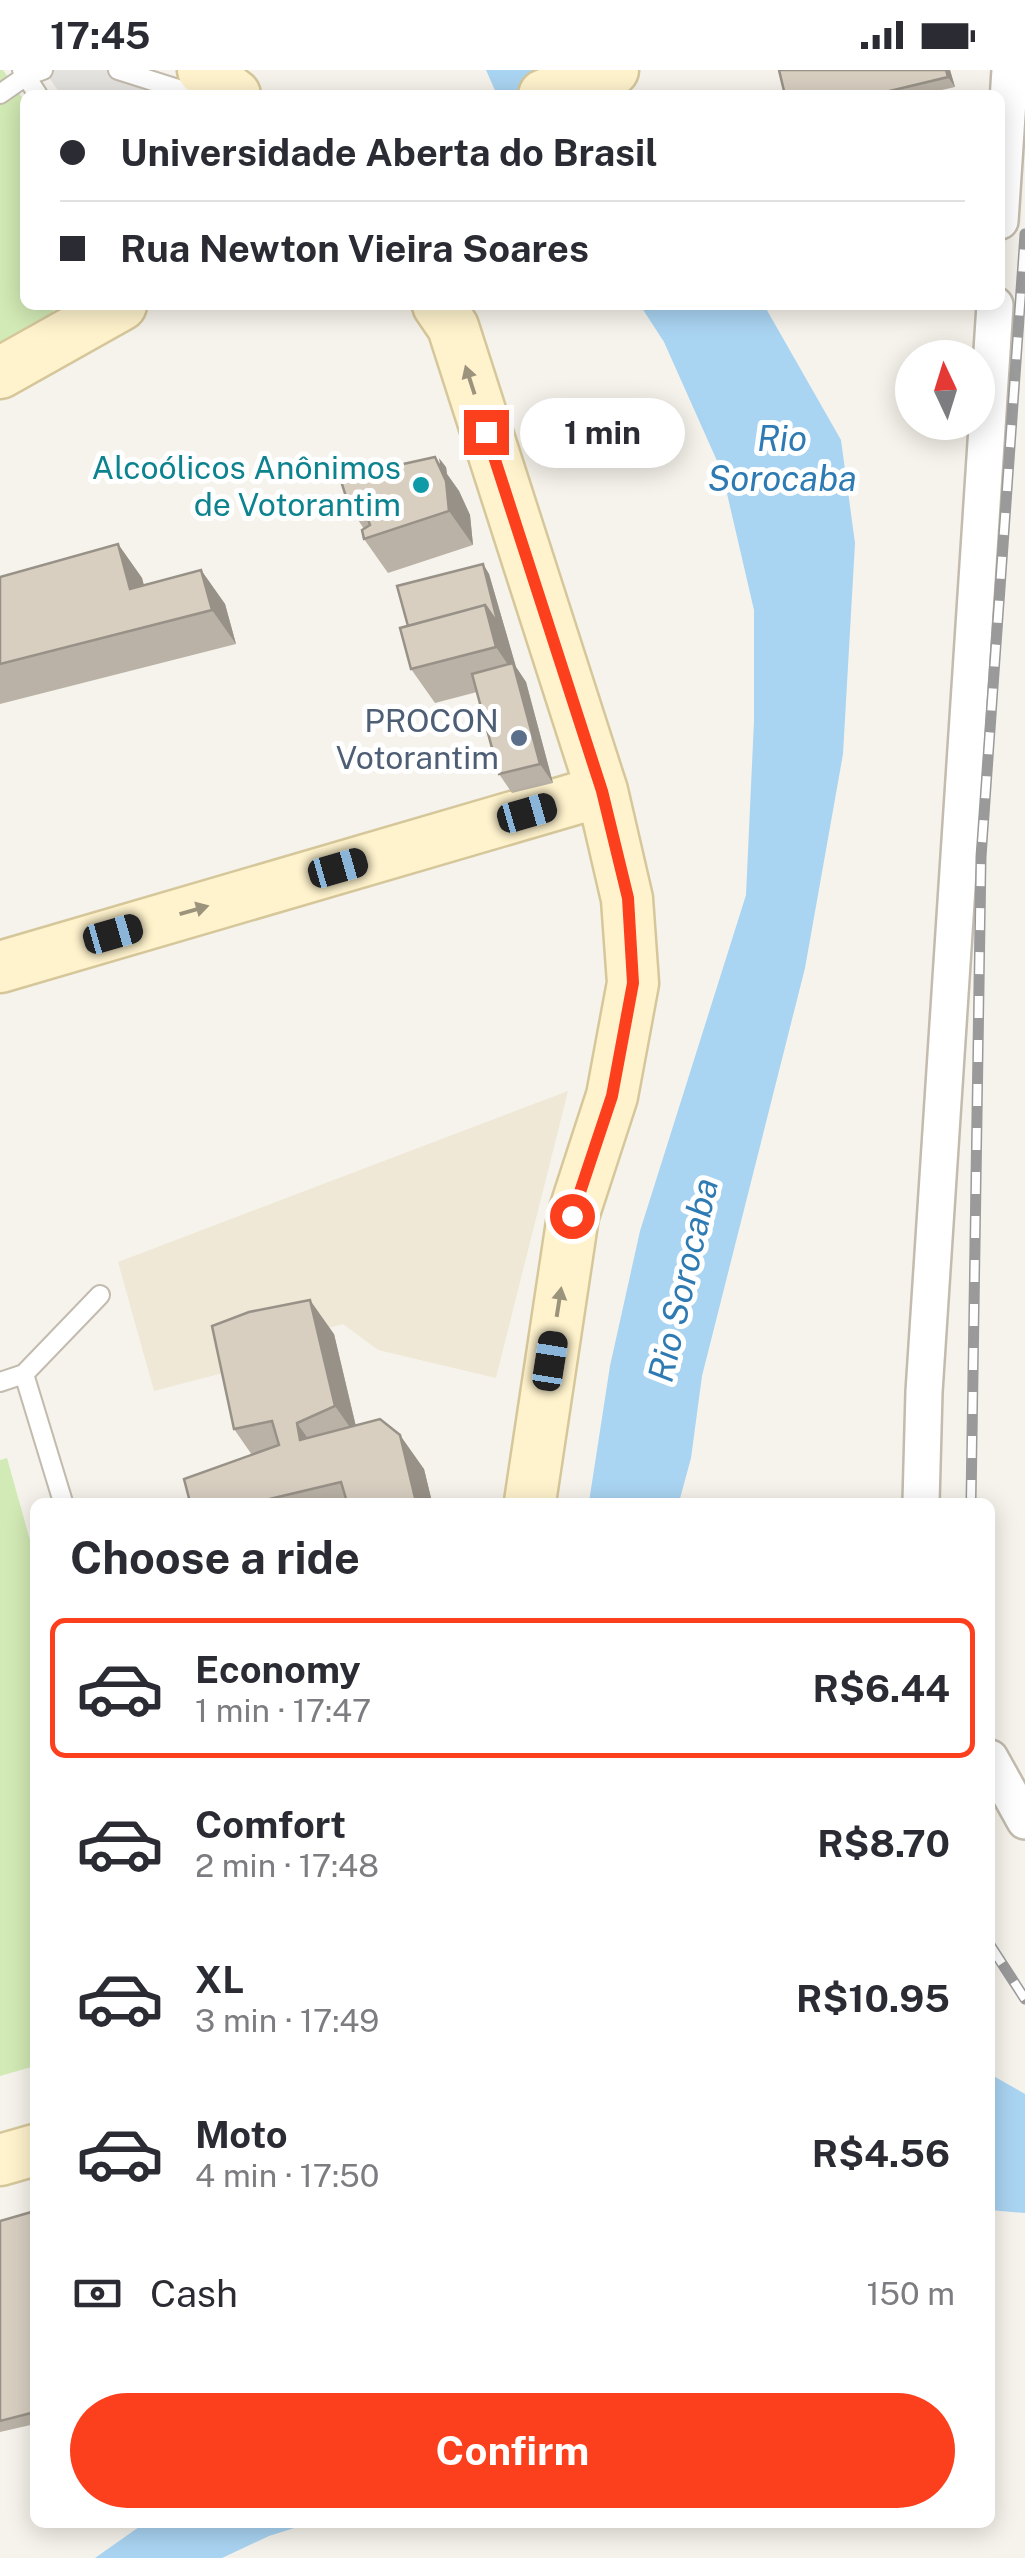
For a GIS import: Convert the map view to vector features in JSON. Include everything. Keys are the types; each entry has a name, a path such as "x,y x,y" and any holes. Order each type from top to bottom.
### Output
{"street":[{"path":"204,70 229,90"},
{"path":"558,90 613,70"},
{"path":"1005,146 1010,70"},
{"path":"0,373 80,318 105,310"},
{"path":"441,310 453,327 602,791 628,898 633,983 612,1096 572,1216 531,1498"},
{"path":"921,1498 924,1392 994,310"},
{"path":"0,966 602,791"},
{"path":"995,1767 1025,1820"},
{"path":"0,2160 30,2151"}],"lane":[{"path":"118,70 182,90"},
{"path":"0,94 31,72"},
{"path":"0,1382 24,1374 100,1295"},
{"path":"24,1374 62,1498"}],"shaded area":[{"path":"44,70 151,70 177,90 58,90"},
{"path":"568,1091 496,1378 378,1350 343,1324 221,1357 223,1373 154,1391 118,1262"}],"green space":[{"path":"3,70 20,95 20,310 54,310 48,319 0,345"},
{"path":"7,1458 30,1540 30,2067 0,2076 0,1460"}],"water":[{"path":"486,70 572,70 585,90 495,90"},
{"name":"Rio Sorocaba","path":"643,310 767,310 841,440 855,543 843,754 805,968 702,1376 691,1458 680,1498 590,1498 610,1366 640,1231 746,895 754,721 754,610 722,472 664,342"},
{"path":"995,2077 1025,2094 1025,2213 995,2210"},
{"path":"138,2528 294,2528 222,2558 95,2558"}],"building":[{"path":"779,70 946,70 948,77 894,90 784,90"},
{"path":"435,457 446,481 449,511 364,539 362,530 370,525 363,505 349,506 340,478"},
{"path":"118,544 130,589 201,570 212,610 0,664 0,577"},
{"path":"483,564 498,624 485,605 408,626 397,586"},
{"path":"485,605 496,647 411,669 400,628"},
{"name":"PROCON Votorantim","path":"513,663 540,764 499,774 472,674"},
{"path":"310,1300 335,1406 297,1423 300,1440 380,1419 400,1435 415,1498 346,1498 341,1482 274,1498 189,1498 184,1479 279,1445 272,1421 234,1429 212,1326 249,1312"},
{"path":"30,2212 30,2413 0,2421 0,2221"}],"railway":[{"path":"971,1498 981,857 1025,234"},
{"path":"995,1953 1025,1999"}],"place":[{"name":"Alcoólicos Anônimos de Votorantim","path":"421,485"},
{"name":"PROCON Votorantim","path":"519,738"}],"route":[{"path":"486,432 602,791 628,898 633,983 612,1096 572,1216"}]}
